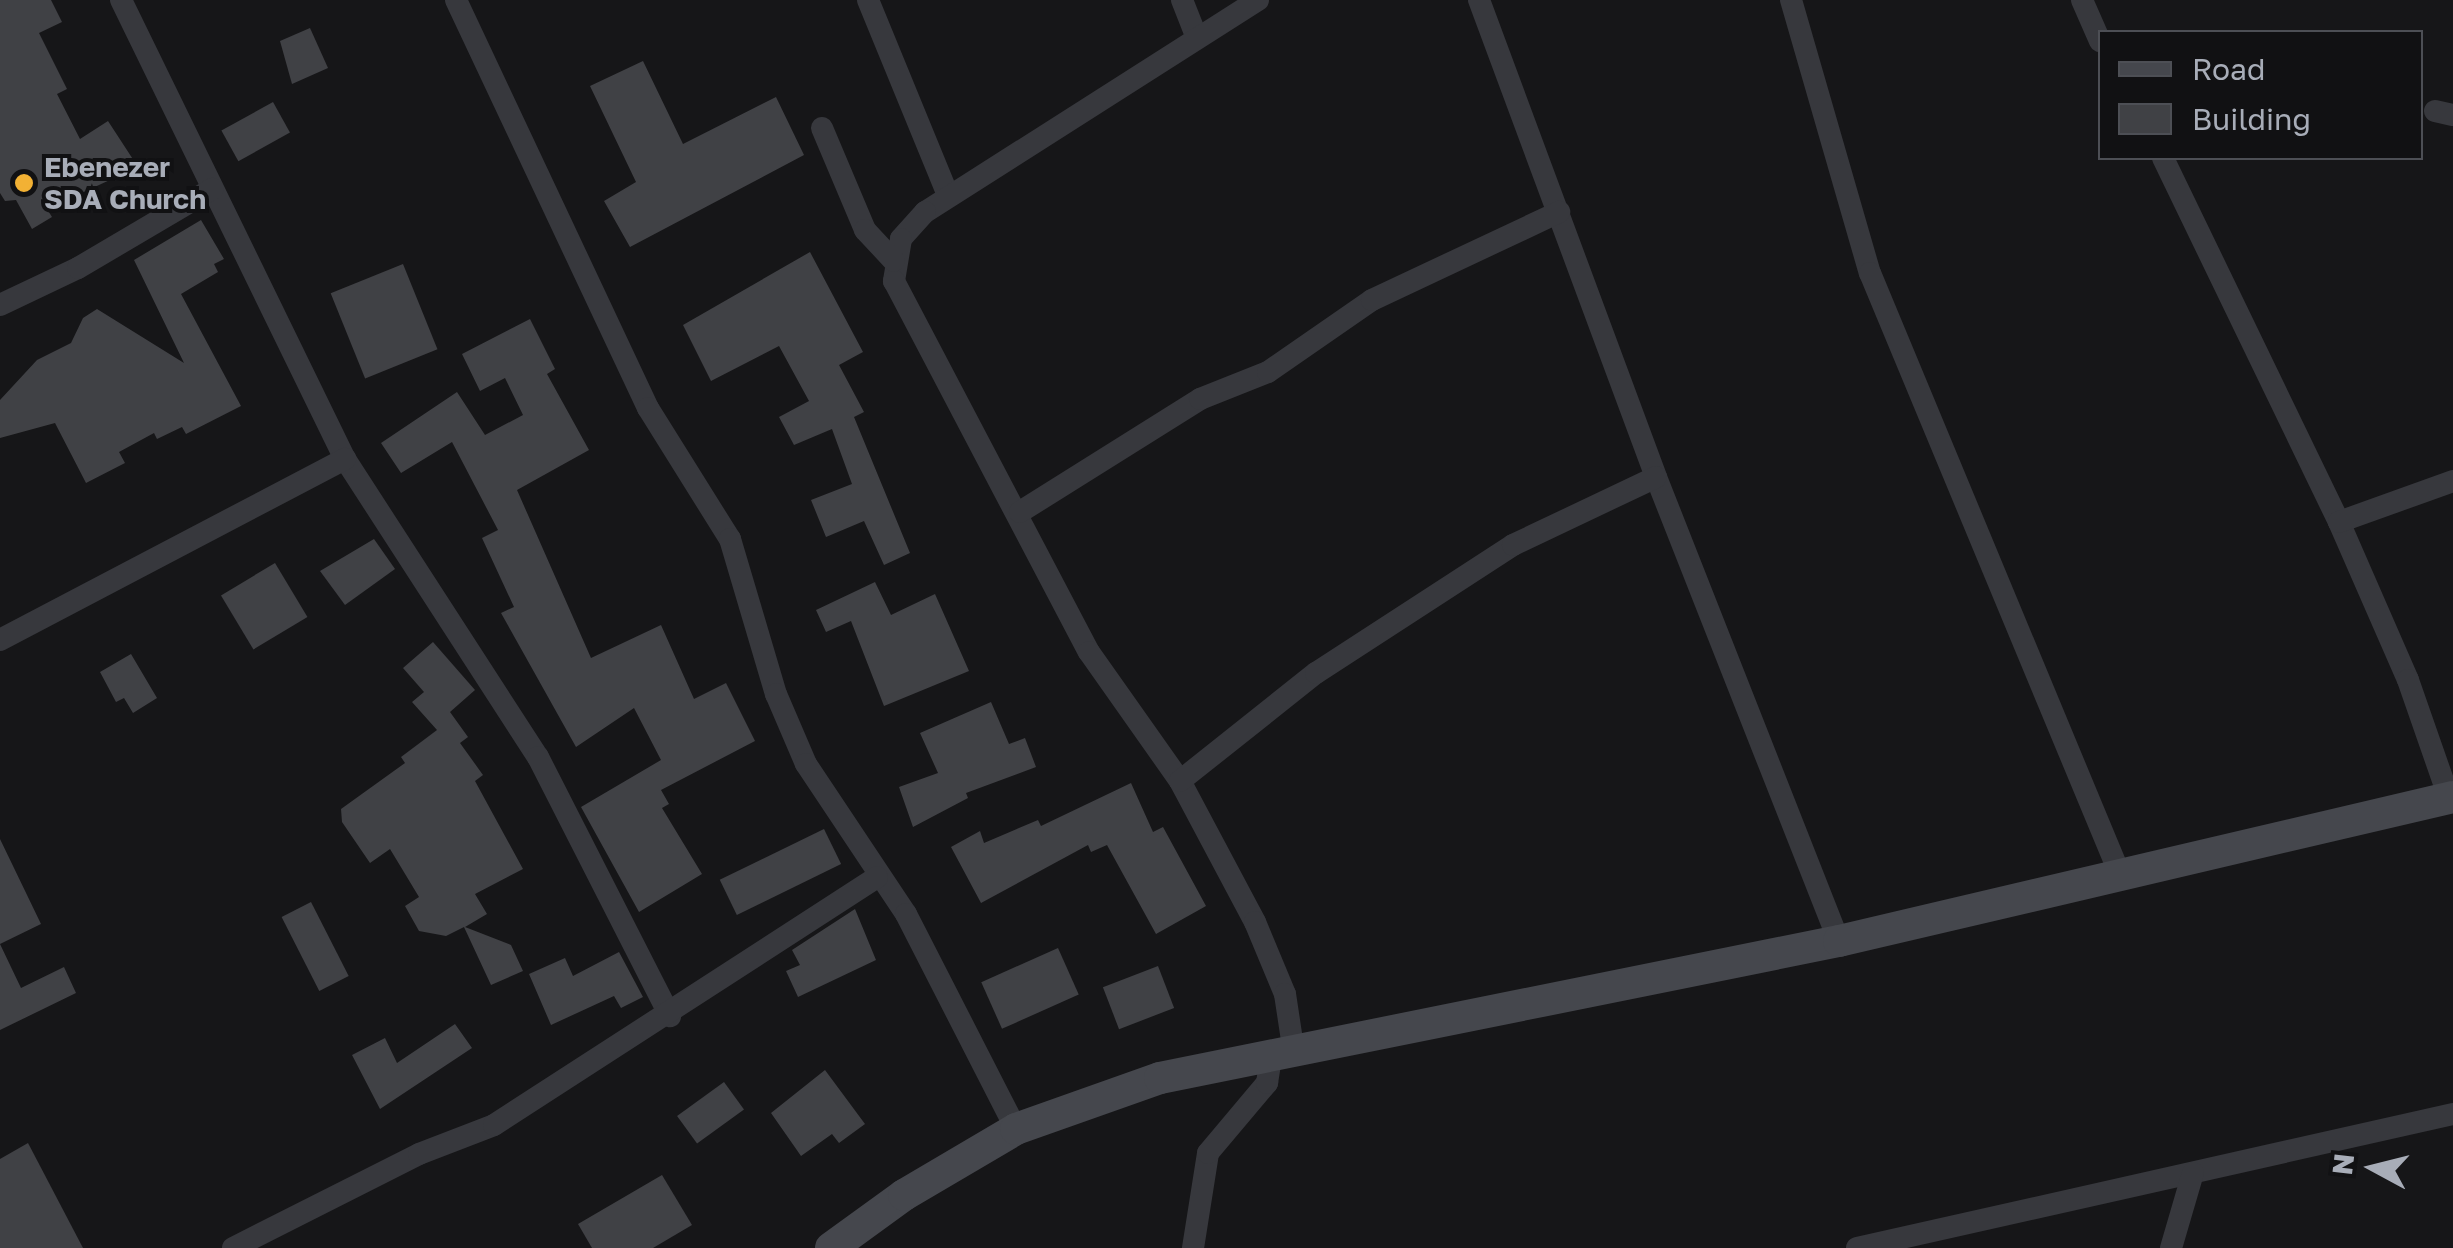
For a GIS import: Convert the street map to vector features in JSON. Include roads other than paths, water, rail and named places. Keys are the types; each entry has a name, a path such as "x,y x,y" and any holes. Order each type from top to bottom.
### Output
{"street":[{"path":"121,0 344,459 538,756 670,1016"},
{"path":"456,0 648,408 730,539 776,694 806,764 877,877 906,914 1016,1129"},
{"path":"868,0 948,195"},
{"path":"1182,0 1197,38"},
{"path":"894,260 912,224 948,195 1258,0"},
{"path":"1479,0 1656,476 1839,941"},
{"path":"1791,0 1870,272 2119,872"},
{"path":"2082,0 2098,36"},
{"path":"822,128 865,230 894,260 901,299 1020,512 1104,676 1180,781 1256,922 1285,994 1282,1050 1266,1083 1208,1152 1193,1248"},
{"path":"831,1248 904,1195 1016,1129 1160,1078 1282,1050 1839,941 2119,872 2451,797 2408,680 2339,522 2164,160"},
{"path":"0,305 78,268 212,189"},
{"path":"1020,512 1200,399 1268,372 1372,300 1559,212"},
{"path":"0,640 344,459"},
{"path":"1180,781 1316,673 1512,545 1656,476"},
{"path":"2339,522 2453,481"},
{"path":"233,1248 419,1154 494,1125 670,1016 877,877"},
{"path":"1857,1248 2453,1114"},
{"path":"2171,1248 2193,1173"}],"place":[{"name":"Ebenezer SDA Church","path":"24,183"}]}
